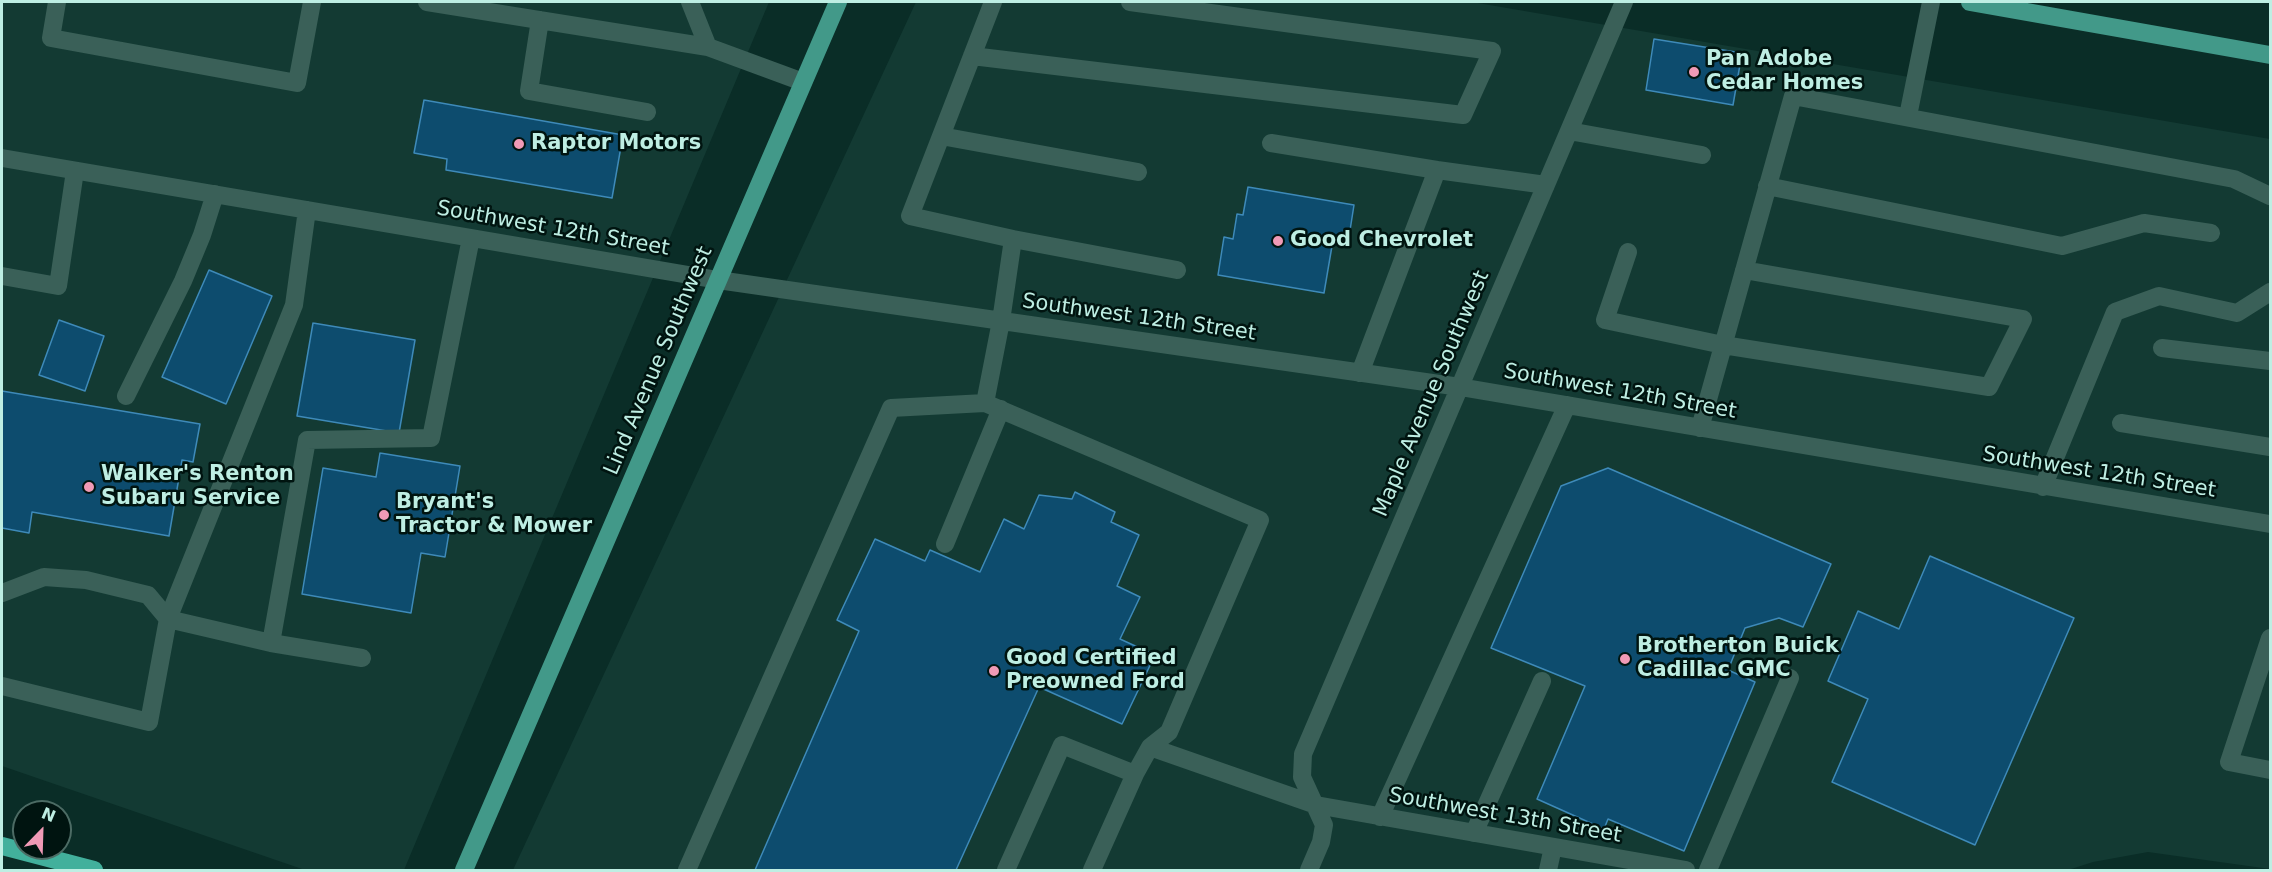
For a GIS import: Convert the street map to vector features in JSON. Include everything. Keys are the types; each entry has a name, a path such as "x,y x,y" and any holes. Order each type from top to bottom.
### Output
{"highway":[{"path":"2,846 94,870"}],"main road":[{"name":"Lind Avenue Southwest","path":"464,870 838,2"},
{"path":"1970,2 2271,55"}],"street":[{"path":"57,2 51,38 297,83 312,2"},
{"path":"427,2 708,47 803,82"},
{"path":"690,2 708,47"},
{"path":"993,2 910,216 1013,239 1177,270"},
{"path":"972,56 1463,115 1492,51 1130,2"},
{"name":"Maple Avenue Southwest","path":"1309,870 1321,842 1324,825 1302,777 1303,754 1624,2"},
{"path":"1908,116 1931,2"},
{"path":"540,20 529,91 647,112"},
{"path":"1700,428 1793,96 2234,179 2271,196"},
{"path":"1569,131 1702,155"},
{"path":"941,136 1138,172"},
{"path":"1271,143 1546,185"},
{"name":"Southwest 12th Street","path":"2,158 718,280 1460,387 2271,524"},
{"path":"1360,373 1437,170"},
{"path":"2,276 58,286 75,171"},
{"path":"1767,186 2062,246 2144,223 2211,233"},
{"path":"126,396 183,280 202,236 215,194"},
{"path":"2,686 149,722 168,619 294,305 307,210"},
{"path":"271,643 307,440 431,438 471,238"},
{"path":"945,544 993,406 1013,239"},
{"path":"1628,252 1605,320 1723,345 1989,387 2023,319 1744,270"},
{"path":"2043,487 2115,312 2159,296 2237,313 2271,292"},
{"path":"2162,348 2271,361"},
{"path":"1380,817 1567,405"},
{"path":"687,870 891,408 993,406 1260,520 1169,732 1150,747 1135,774 1092,870"},
{"path":"2121,423 2271,447"},
{"path":"2,593 44,577 86,580 148,595 168,619 271,643 362,658"},
{"path":"2271,638 2229,762 2271,770"},
{"path":"1708,870 1790,678"},
{"path":"1474,833 1542,681"},
{"path":"1006,870 1062,745 1135,774"},
{"name":"Southwest 13th Street","path":"1150,747 1316,806 1686,870"},
{"path":"1548,870 1553,847"}],"shaded area":[{"path":"2,2 769,2 404,870 305,870 2,766"},
{"path":"916,2 1472,2 2270,139 2270,869 2148,852 2093,862 2068,870 513,870"}],"building":[{"name":"Pan Adobe Cedar Homes","path":"1654,39 1742,53 1733,105 1646,90"},
{"name":"Raptor Motors","path":"424,100 623,135 612,198 446,170 447,159 414,153"},
{"name":"Good Chevrolet","path":"1248,187 1354,205 1348,243 1333,240 1324,293 1218,275 1224,237 1233,239 1237,214 1243,215"},
{"path":"209,270 272,296 226,404 162,377"},
{"path":"59,320 104,336 85,391 39,375"},
{"path":"313,323 415,340 399,433 297,416"},
{"name":"Walker's Renton Subaru Service","path":"2,391 200,424 193,462 182,460 169,536 32,512 29,533 2,528"},
{"name":"Bryant's Tractor & Mower","path":"380,453 460,466 445,557 421,553 411,613 302,594 323,468 376,477"},
{"name":"Brotherton Buick Cadillac GMC","path":"1608,468 1831,564 1803,627 1779,618 1745,628 1728,670 1755,682 1684,851 1608,819 1604,829 1537,799 1585,686 1491,648 1561,486"},
{"name":"Good Certified Preowned Ford","path":"1075,492 1115,512 1111,522 1139,535 1117,586 1140,597 1120,639 1155,655 1122,724 1039,687 956,870 755,870 859,631 837,620 875,539 925,561 930,550 980,572 1004,519 1024,529 1039,495 1072,499"},
{"path":"1930,556 2074,618 1975,845 1832,782 1868,699 1828,681 1858,611 1899,629"}],"place":[{"name":"Pan Adobe Cedar Homes","path":"1694,72"},
{"name":"Raptor Motors","path":"519,144"},
{"name":"Good Chevrolet","path":"1278,241"},
{"name":"Walker's Renton Subaru Service","path":"89,487"},
{"name":"Bryant's Tractor & Mower","path":"384,515"},
{"name":"Brotherton Buick Cadillac GMC","path":"1625,659"},
{"name":"Good Certified Preowned Ford","path":"994,671"}]}
